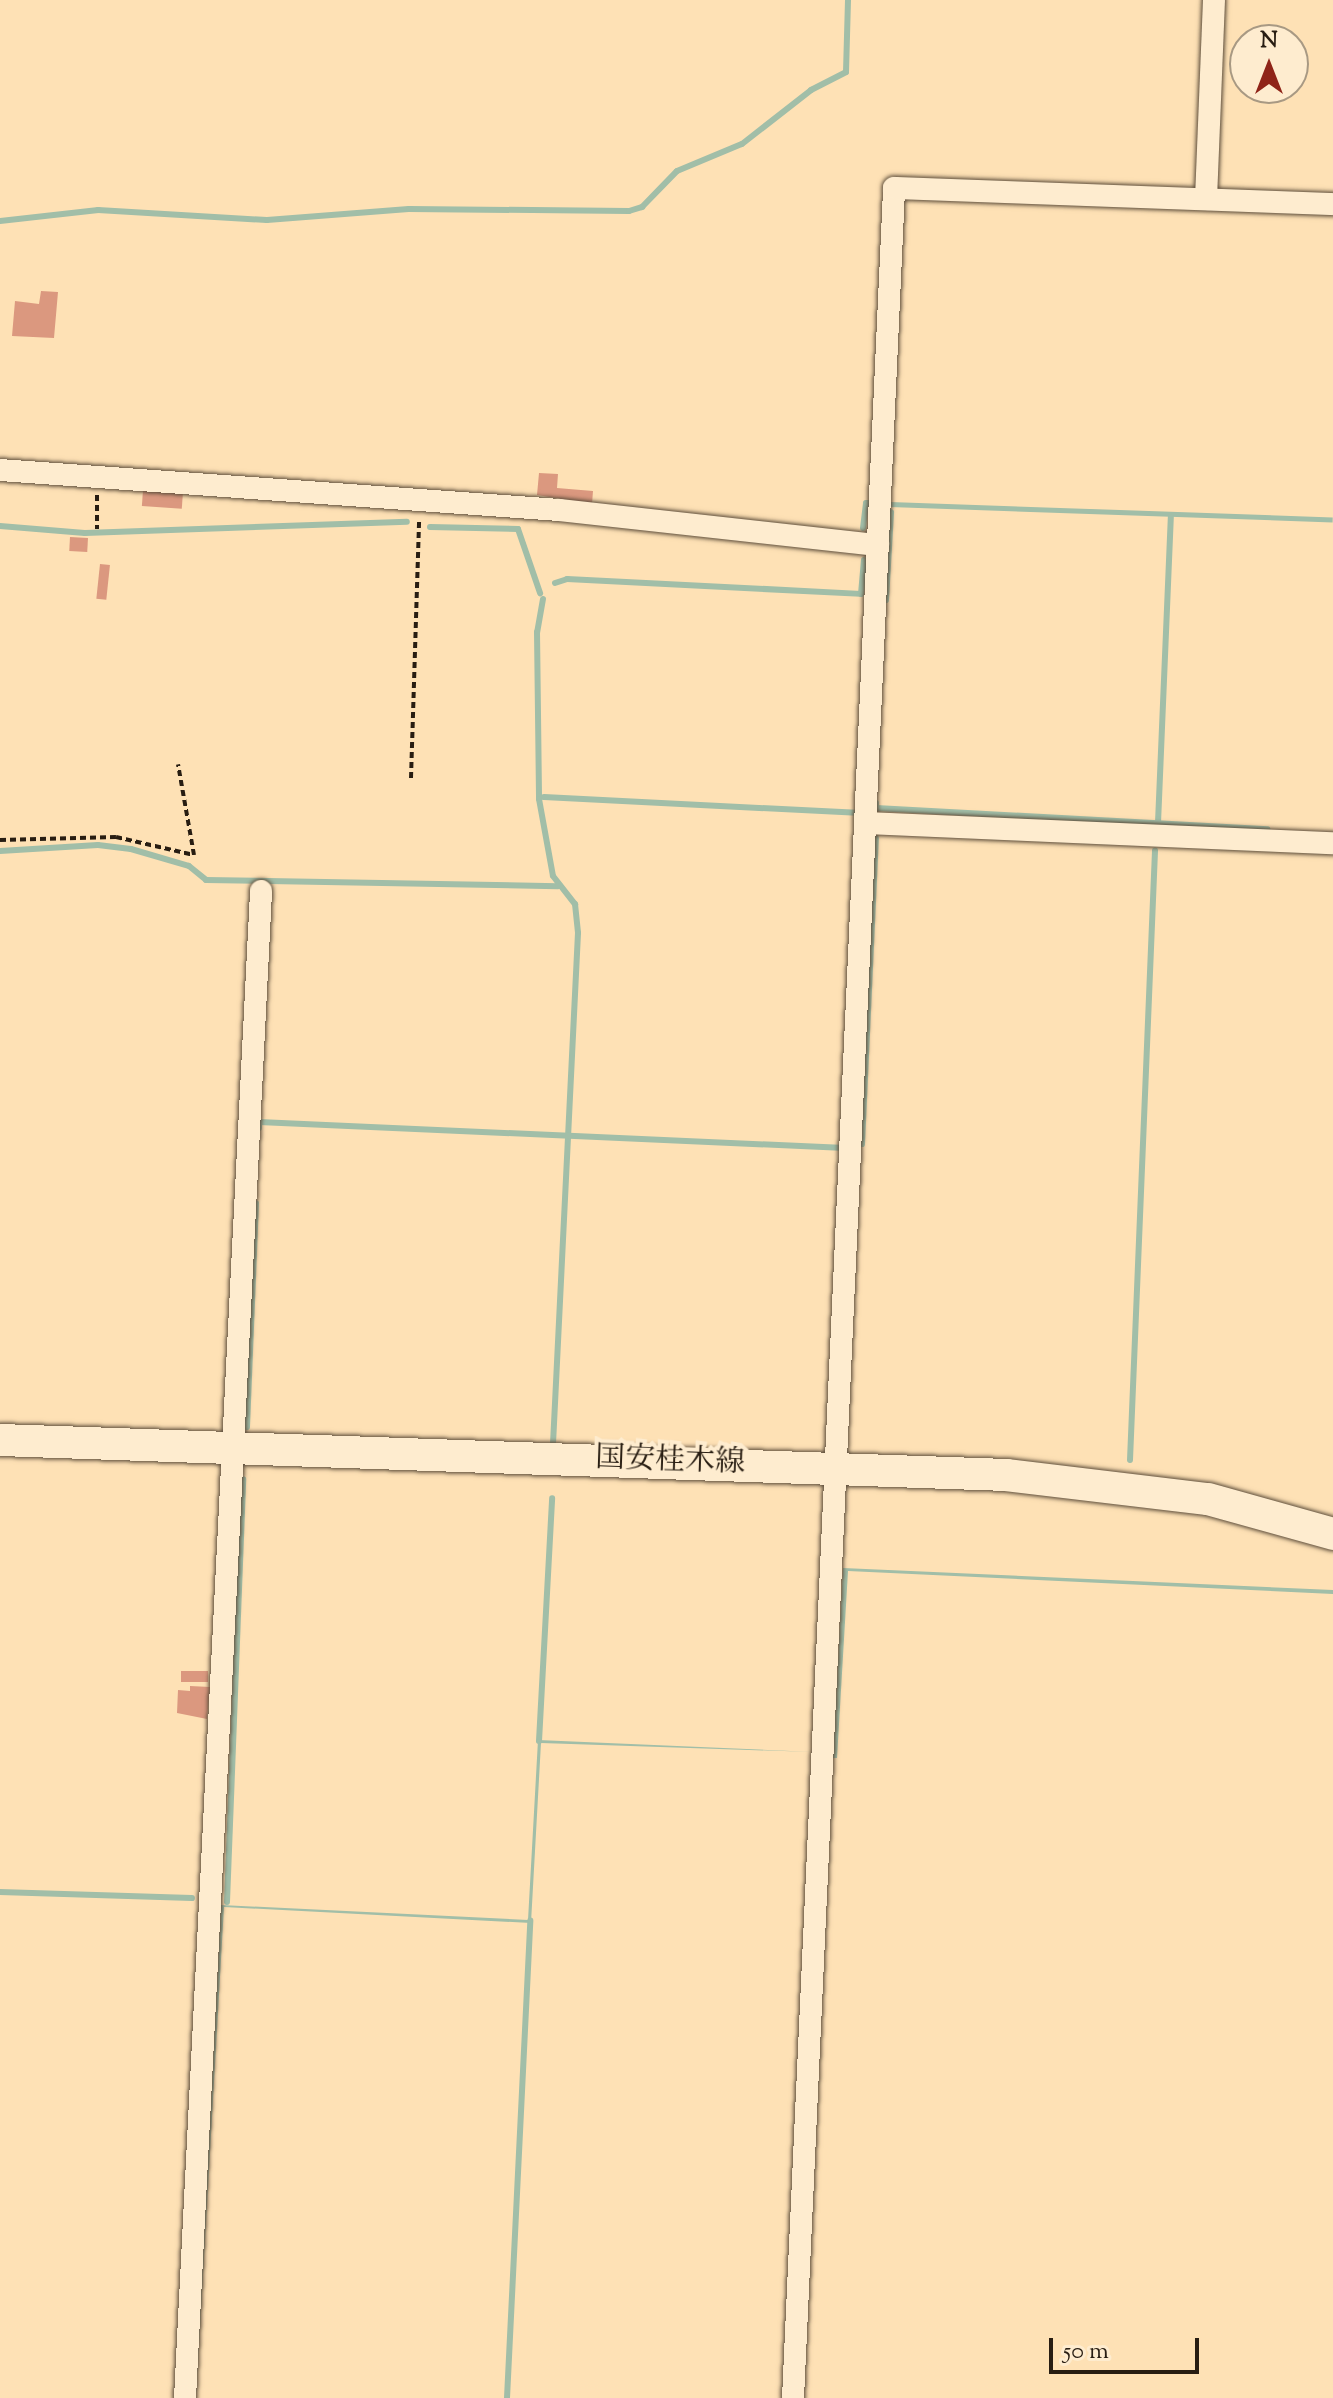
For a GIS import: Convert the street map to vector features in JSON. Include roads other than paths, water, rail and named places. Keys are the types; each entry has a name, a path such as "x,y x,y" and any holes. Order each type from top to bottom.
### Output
{"main road":[{"name":"国安桂木線","path":"0,1440 236,1451 839,1467 1006,1475 1208,1499 1333,1534"}],"street":[{"path":"1206,199 1214,0"},
{"path":"793,2398 839,1467 894,188 1333,204"},
{"path":"0,470 420,499 878,545"},
{"path":"866,823 1333,843"},
{"path":"185,2398 236,1451 261,891"}],"waterway":[{"path":"0,221 98,210 267,220 409,209 629,211 642,207 677,171 742,144 811,90 846,72 848,0"},
{"path":"863,528 866,503 873,503"},
{"path":"886,600 891,512"},
{"path":"1158,823 1171,517"},
{"path":"0,526 85,533 407,522"},
{"path":"430,527 518,529 540,593"},
{"path":"555,583 567,579 861,594 864,560"},
{"path":"543,599 537,632 539,799 553,876 575,904 578,933 553,1444"},
{"path":"544,797 857,813"},
{"path":"876,803 876,808 1267,829"},
{"path":"862,1144 876,838"},
{"path":"0,851 98,845 131,849 189,866 206,880 558,886"},
{"path":"1130,1460 1155,851"},
{"path":"259,1128 259,1122 845,1148"},
{"path":"247,1427 256,1203"},
{"path":"227,1902 243,1479"},
{"path":"539,1741 552,1498"},
{"path":"0,1892 192,1898"},
{"path":"507,2398 530,1921"}]}
